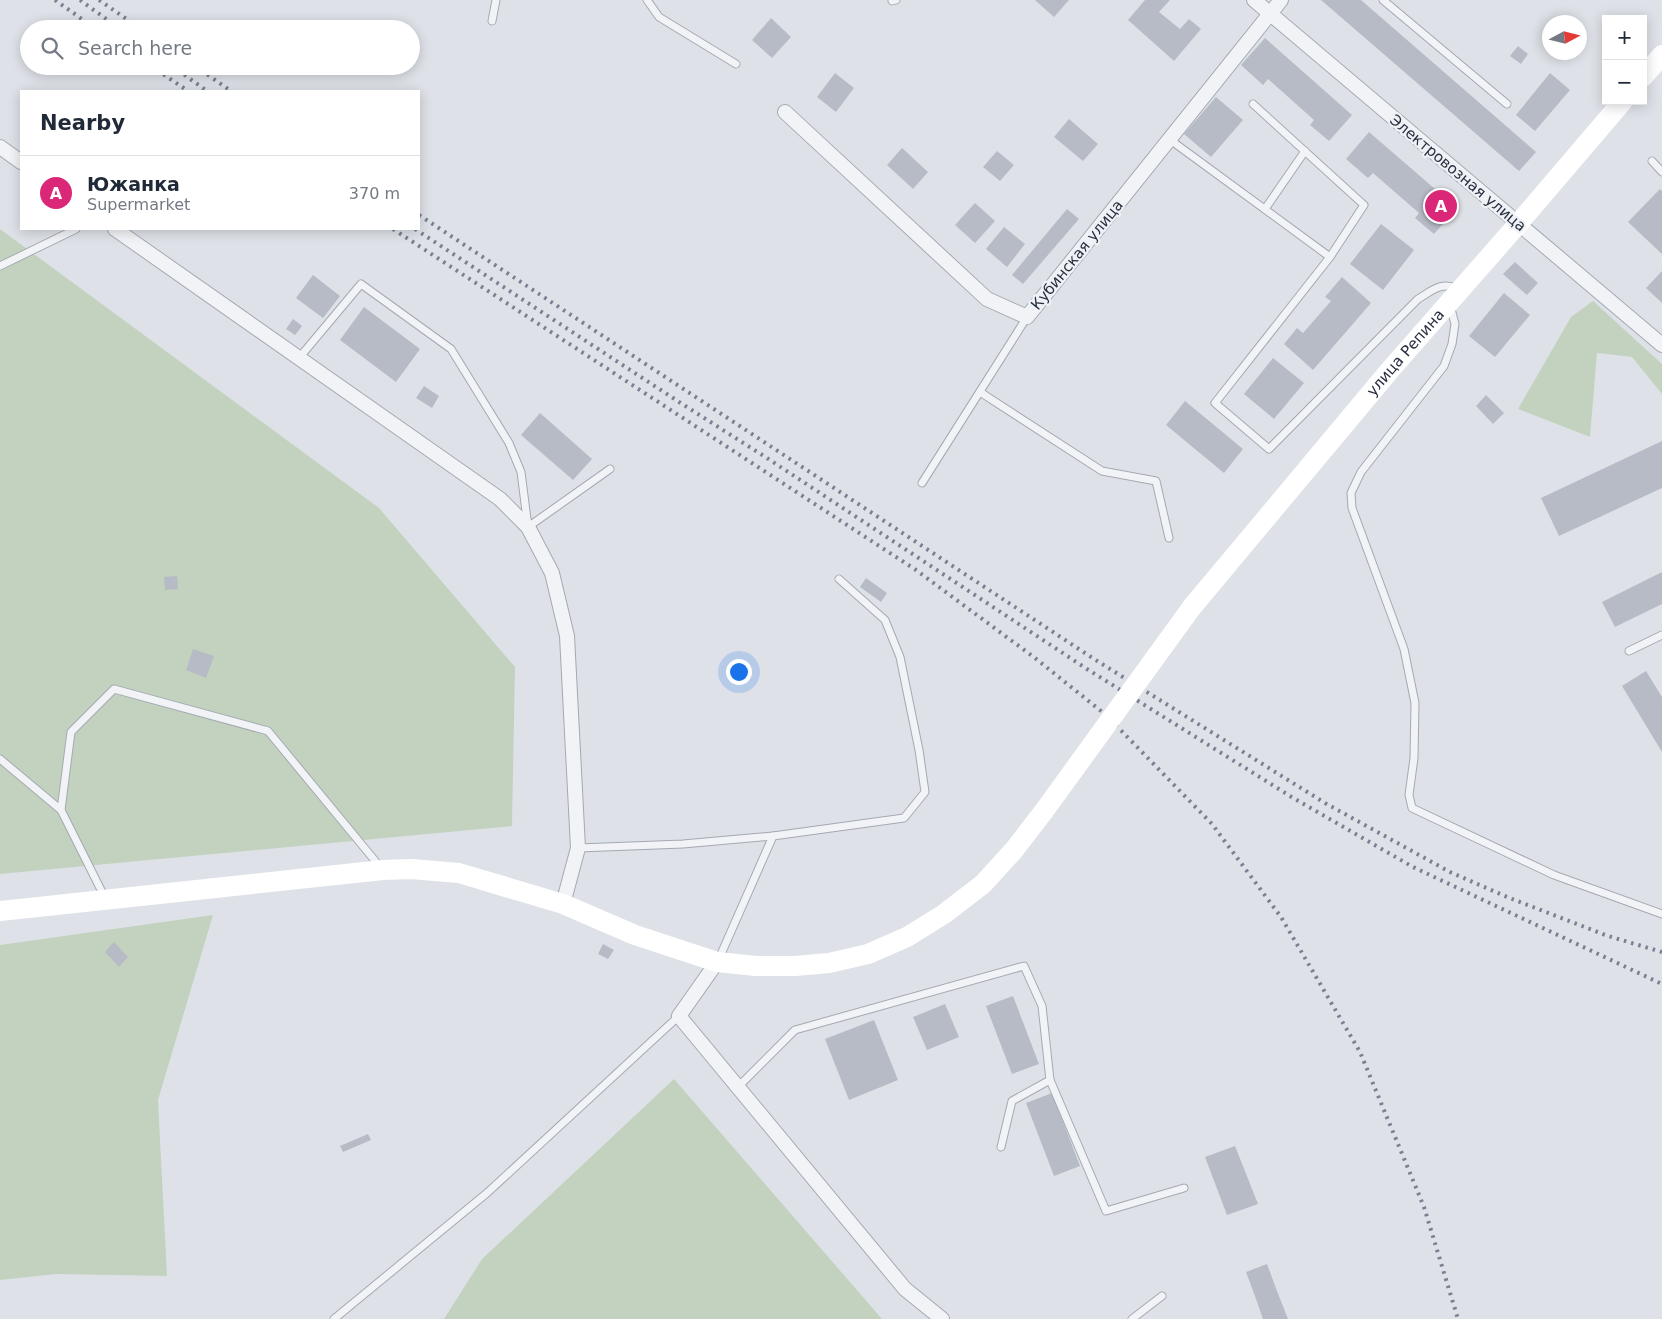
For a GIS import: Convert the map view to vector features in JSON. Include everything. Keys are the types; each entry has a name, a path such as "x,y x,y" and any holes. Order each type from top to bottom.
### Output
{"main road":[{"path":"1647,72 1662,55"},
{"name":"улица Репина","path":"0,911 383,870 412,869 459,873 563,904 635,935 717,962 756,966 795,966 829,963 868,954 907,937 944,914 983,884 1014,850 1044,812 1192,607 1390,370 1620,105"}],"street":[{"name":"Электровозная улица","path":"1254,0 1661,343"},
{"name":"Кубинская улица","path":"785,112 987,299 1027,317 1281,0"},
{"path":"0,147 20,161"},
{"path":"116,230 500,499 528,527 552,573 566,636 578,848 563,904"},
{"path":"717,962 680,1016 905,1289 942,1319"}],"lane":[{"path":"492,21 496,0"},
{"path":"647,0 659,17 736,64"},
{"path":"1383,0 1507,104"},
{"path":"1254,104 1364,205 1330,257 1215,403 1269,449 1418,298 1440,286 1450,285 1455,296 1455,324 1452,344 1444,366 1361,472 1351,493 1352,508 1404,648 1415,703 1414,758 1409,795 1412,808 1554,875 1662,914"},
{"path":"1169,139 1330,257"},
{"path":"1264,209 1305,151"},
{"path":"1652,161 1662,172"},
{"path":"0,266 74,230"},
{"path":"299,358 361,284 451,349 509,442 521,472 528,527 610,470"},
{"path":"922,483 1027,317"},
{"path":"980,392 1102,471 1156,481 1169,538"},
{"path":"578,848 683,844 773,836 904,818 925,792 919,750 900,657 886,620 838,579"},
{"path":"1629,651 1662,635"},
{"path":"61,810 71,732 114,689 268,731 383,870"},
{"path":"0,760 61,810 106,900"},
{"path":"717,962 773,836"},
{"path":"738,1087 795,1030 1024,966 1042,1006 1050,1080 1106,1211 1184,1188"},
{"path":"334,1319 487,1193 680,1016"},
{"path":"1001,1147 1012,1101 1050,1080"},
{"path":"1132,1319 1162,1296"}],"green space":[{"path":"0,229 379,508 515,667 512,826 0,874"},
{"path":"1593,301 1662,364 1662,394 1632,357 1597,353 1590,437 1518,409 1571,317"},
{"path":"213,915 158,1100 167,1276 56,1274 0,1280 0,945"},
{"path":"674,1079 882,1319 444,1319 482,1259"}],"building":[{"path":"1035,0 1069,0 1054,17"},
{"path":"1145,0 1170,0 1159,12 1180,29 1189,19 1201,29 1174,61 1128,20"},
{"path":"1321,0 1361,0 1536,152 1519,171"},
{"path":"771,18 791,37 772,58 752,40"},
{"path":"1265,38 1352,115 1329,141 1310,125 1314,120 1268,79 1263,85 1241,65"},
{"path":"1518,46 1528,54 1521,64 1510,56"},
{"path":"835,73 854,88 836,112 817,97"},
{"path":"1550,73 1570,90 1535,131 1516,115"},
{"path":"1216,97 1243,120 1211,157 1184,134"},
{"path":"1069,119 1098,144 1083,161 1054,137"},
{"path":"1369,132 1457,208 1434,234 1415,218 1419,213 1373,173 1368,178 1346,159"},
{"path":"902,148 928,172 913,189 887,165"},
{"path":"997,151 1014,165 1000,181 983,167"},
{"path":"1660,189 1662,191 1662,254 1628,222"},
{"path":"975,203 995,221 975,243 955,225"},
{"path":"1067,209 1079,219 1023,284 1012,275"},
{"path":"1381,224 1414,250 1383,290 1350,264"},
{"path":"1004,227 1025,244 1007,267 986,249"},
{"path":"1515,262 1538,283 1527,295 1503,274"},
{"path":"1662,271 1662,303 1646,288"},
{"path":"313,275 340,296 323,318 296,298"},
{"path":"1342,277 1371,303 1313,370 1284,344 1297,328 1303,333 1331,301 1325,297"},
{"path":"1504,293 1530,315 1495,357 1469,336"},
{"path":"364,307 420,349 396,382 340,340"},
{"path":"293,319 302,326 295,335 286,329"},
{"path":"1273,358 1304,383 1274,419 1244,394"},
{"path":"424,386 439,396 432,408 416,398"},
{"path":"1486,395 1504,413 1493,424 1476,406"},
{"path":"1185,401 1243,449 1224,473 1166,425"},
{"path":"540,413 592,459 573,480 521,435"},
{"path":"1662,441 1662,488 1559,536 1541,498"},
{"path":"1662,572 1662,604 1615,627 1602,602"},
{"path":"177,576 178,589 165,590 164,577"},
{"path":"866,578 887,593 881,602 860,587"},
{"path":"193,649 214,656 206,678 186,670"},
{"path":"1646,671 1662,697 1662,752 1622,686"},
{"path":"114,942 128,957 119,967 105,952"},
{"path":"603,944 614,950 608,959 598,954"},
{"path":"1013,996 1039,1064 1012,1074 986,1006"},
{"path":"945,1004 959,1037 927,1050 913,1017"},
{"path":"874,1020 898,1080 849,1100 825,1039"},
{"path":"1052,1093 1080,1166 1054,1176 1026,1103"},
{"path":"368,1134 371,1140 343,1152 340,1146"},
{"path":"1235,1146 1258,1204 1227,1215 1205,1157"},
{"path":"1267,1264 1288,1319 1263,1319 1246,1272"}],"railway":[{"path":"55,0 83,20"},
{"path":"80,0 108,20"},
{"path":"99,0 128,20"},
{"path":"164,75 187,90"},
{"path":"185,75 206,90"},
{"path":"208,75 230,90"},
{"path":"420,216 1094,659 1325,803 1450,872 1507,897 1608,936 1662,952"},
{"path":"395,230 916,570 1035,658 1106,715 1212,824 1281,917 1360,1052 1424,1207 1458,1319"},
{"path":"417,230 1087,669 1290,796 1413,867 1662,984"}],"place":[{"name":"Южанка","path":"1441,206"}]}
